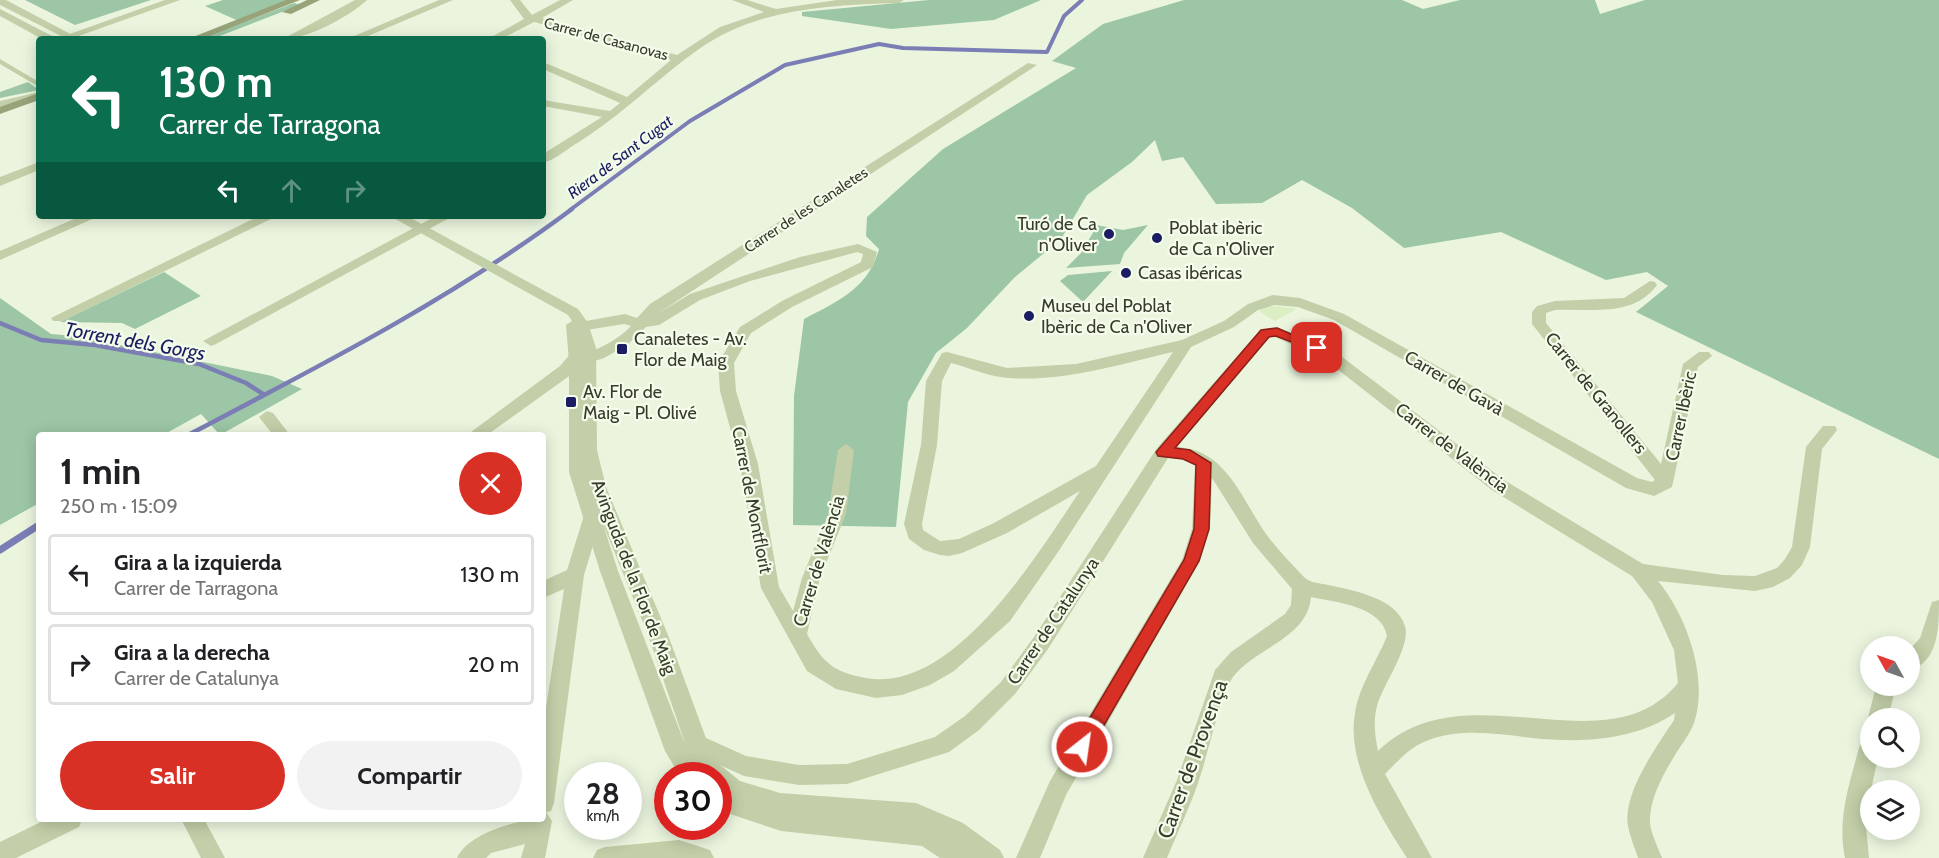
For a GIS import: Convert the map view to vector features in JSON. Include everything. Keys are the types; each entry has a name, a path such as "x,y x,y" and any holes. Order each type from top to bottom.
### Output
{"main road":[{"path":"201,36 295,0"},
{"path":"224,36 315,0"},
{"path":"0,111 36,96"},
{"path":"0,119 36,105"}],"street":[{"path":"77,36 175,0"},
{"path":"295,36 318,26 362,0"},
{"path":"359,36 448,0"},
{"path":"515,0 525,16 532,19"},
{"path":"500,36 568,0"},
{"path":"737,0 780,13"},
{"path":"546,157 612,115 702,42 727,28 780,13 846,3 899,0"},
{"path":"0,1 68,36"},
{"path":"1,14 44,36"},
{"name":"Carrer de Casanovas","path":"532,19 681,60"},
{"path":"519,27 520,36"},
{"path":"0,61 36,83"},
{"name":"Carrer de les Canaletes","path":"638,323 666,300 1032,65"},
{"path":"546,66 628,102"},
{"path":"0,104 36,96"},
{"path":"546,104 612,115"},
{"path":"0,182 36,167"},
{"path":"0,256 85,219"},
{"path":"58,318 264,219"},
{"name":"Avinguda de la Flor de Maig","path":"403,219 561,306 578,326 590,450 601,496 658,635 704,762"},
{"path":"211,341 440,219"},
{"name":"Carrer de Montflorit","path":"479,432 581,360 633,333 638,323 654,322 695,297 745,278 805,260 858,248 870,252 868,264 787,304 745,330 726,363 728,391 746,452 765,574 796,637 813,665 843,683 876,689 902,686 923,679 947,665 1003,615 1020,594 1186,344"},
{"name":"Carrer de Granollers","path":"1650,285 1643,296 1626,303 1556,305 1542,309 1538,317 1539,324 1666,482"},
{"name":"Carrer de Gavà","path":"1102,470 975,540 950,549 935,546 915,534 913,524 929,445 934,381 947,357 1007,373 1036,374 1076,369 1186,344 1238,319 1253,307 1273,300 1300,303 1324,310 1632,483 1654,489 1666,482"},
{"path":"1238,319 1265,333"},
{"path":"578,326 625,320 638,323"},
{"name":"Carrer de València","path":"1265,333 1277,332 1328,354 1498,485 1639,570"},
{"name":"Carrer de Catalunya","path":"695,743 744,766 799,775 847,774 941,744 972,723 1008,688 1041,643 1163,452 1265,333"},
{"name":"Carrer Ibèric","path":"1666,482 1691,364 1704,356"},
{"name":"Avinguda de la Flor de Maig","path":"581,360 578,472 609,570 676,751 683,762"},
{"path":"267,417 280,432"},
{"path":"1639,570 1757,583 1784,574 1796,561 1801,547 1814,447 1829,430"},
{"name":"Carrer de València","path":"796,637 811,578 837,514 846,450"},
{"path":"1163,452 1185,454 1204,463 1229,484 1259,538 1301,587 1350,599 1381,610 1390,616 1398,631 1365,713 1364,736 1392,817 1420,858"},
{"path":"1028,858 1058,788 1191,561 1201,529 1204,463"},
{"path":"546,782 575,575 592,516 601,496"},
{"path":"1639,570 1660,597 1674,624 1684,650 1689,685 1684,722 1655,768 1641,807 1639,825 1650,858"},
{"path":"546,589 575,575"},
{"name":"Carrer de Provença","path":"1155,858 1188,780 1222,676 1232,664 1294,616 1301,603 1301,587"},
{"path":"1920,651 1928,642 1939,608"},
{"path":"1374,770 1406,740 1447,726 1477,721 1570,731 1614,726 1651,715 1666,706 1689,685"},
{"path":"1857,858 1852,835 1854,813 1865,768"},
{"name":"Avinguda de la Flor de Maig","path":"732,788 780,804 916,814 955,831 992,858"},
{"path":"732,805 781,820 926,835 960,858"},
{"path":"0,854 65,822"},
{"path":"194,822 213,858"},
{"path":"469,858 485,844 540,824"},
{"path":"533,858 540,824"},
{"path":"604,858 679,851 702,858"}],"shaded area":[{"path":"25,0 151,0 75,25"},
{"path":"223,0 295,0 241,22 205,6"},
{"path":"929,0 1041,0 994,20 891,29 802,16 802,12"},
{"path":"1184,0 1402,0 1423,9 1460,0 1595,0 1600,14 1645,0 1939,0 1939,459 1636,312 1668,286 1647,272 1606,280 1501,232 1404,248 1352,208 1302,180 1262,203 1216,204 1183,157 1162,161 1155,140 1132,162 1087,195 1061,239 1014,278 967,328 936,353 908,402 896,527 793,525 794,396 804,319 850,292 859,284 874,263 879,249 866,236 867,217 943,149 1076,68 1052,61 1103,24"},
{"path":"294,3 300,5 220,36 207,36"},
{"path":"28,82 36,88 36,91 0,98 0,92"},
{"path":"1091,224 1123,230 1148,225 1124,253 1120,264 1066,268 1081,253 1094,231 1085,227"},
{"path":"1112,271 1083,302 1060,281 1068,275"},
{"path":"164,272 201,296 135,329 122,323 60,322"},
{"path":"0,298 51,334 76,336 272,376 302,389 225,432 217,432 201,414 168,432 36,432 36,505 0,525"},
{"path":"1270,306 1295,310 1275,321 1260,312 1261,308"}],"waterway":[{"name":"Riera de Sant Cugat","path":"570,210 690,121 785,65 879,44 903,48 1047,52 1064,16 1082,0"},
{"name":"Riera de Sant Cugat","path":"194,432 385,330 480,272 572,209"},
{"name":"Torrent dels Gorgs","path":"0,323 41,340 95,345 199,364 246,383 263,394"},
{"name":"Riera de Sant Cugat","path":"0,550 36,527"}],"place":[{"name":"Turó de Ca n'Oliver","path":"1109,234"},
{"name":"Poblat ibèric de Ca n'Oliver","path":"1157,238"},
{"name":"Casas ibéricas","path":"1126,273"},
{"name":"Museu del Poblat Ibèric de Ca n'Oliver","path":"1029,316"},
{"name":"Canaletes - Av. Flor de Maig","path":"622,349"},
{"name":"Av. Flor de Maig - Pl. Olivé","path":"571,402"}],"route":[{"path":"1082,747 1191,561 1201,529 1204,463 1196,457 1185,454 1163,452 1265,333 1277,332 1317,348"}]}
